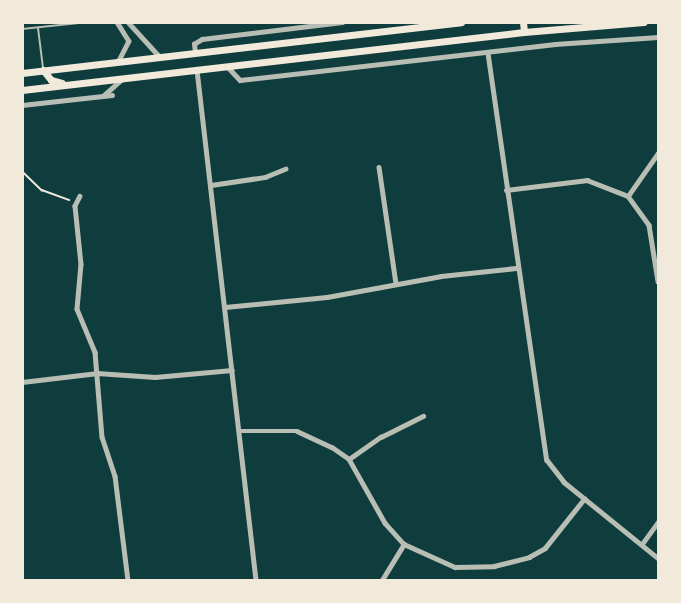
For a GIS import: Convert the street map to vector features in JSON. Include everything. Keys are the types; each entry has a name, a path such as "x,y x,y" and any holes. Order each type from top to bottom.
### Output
{"main road":[{"path":"22,73 461,22"},
{"path":"523,22 524,32"},
{"path":"22,90 524,32 644,22"},
{"path":"195,53 197,70"},
{"path":"43,70 51,80 70,84"}],"street":[{"path":"117,22 129,41 119,61"},
{"path":"128,22 160,57"},
{"path":"195,53 194,44 202,39 342,22"},
{"path":"302,27 303,40"},
{"path":"227,66 240,80 658,37"},
{"path":"488,53 516,268 543,447 553,470 584,499 658,558"},
{"path":"197,70 256,580"},
{"path":"103,96 123,78"},
{"path":"22,105 112,95"},
{"path":"628,196 658,153"},
{"path":"379,167 396,284"},
{"path":"211,184 265,177 285,169"},
{"path":"506,190 587,180 628,196 649,225 658,281"},
{"path":"80,196 77,202 81,264 77,309 95,352 102,437 115,476 128,580"},
{"path":"225,307 327,297 396,284 516,268"},
{"path":"22,381 97,373 155,377 232,370"},
{"path":"350,459 381,437 423,416"},
{"path":"240,431 297,431 350,459 384,523 404,544 454,567 513,563 545,548 584,499"},
{"path":"642,544 658,522"},
{"path":"382,580 404,544"}],"lane":[{"path":"22,29 79,23"},
{"path":"38,28 43,70"}],"path":[{"path":"22,171 48,193 77,202"}]}
